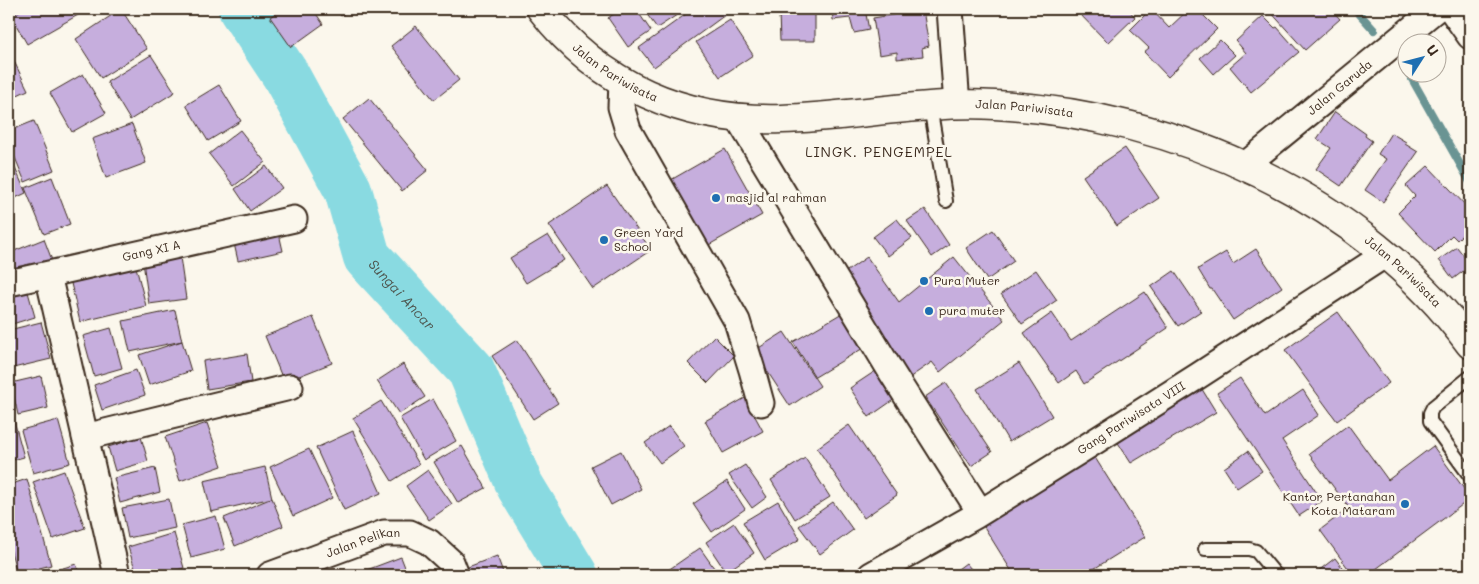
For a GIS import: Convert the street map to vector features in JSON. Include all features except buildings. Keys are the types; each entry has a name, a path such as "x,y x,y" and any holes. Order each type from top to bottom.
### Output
{"street":[{"name":"Jalan Pariwisata","path":"540,9 577,49 622,82 651,96 705,114 781,120 930,106 995,105 1072,114 1116,122 1202,148 1284,186 1322,208 1358,233 1386,254 1423,288 1452,320 1470,344"},
{"path":"950,9 958,105"},
{"path":"1437,9 1470,36"},
{"name":"Jalan Garuda","path":"1244,166 1437,9"},
{"path":"622,82 621,107 628,130 737,321 761,403"},
{"path":"738,118 892,373 980,512"},
{"name":"Gang XI A","path":"9,283 294,219"},
{"name":"Gang Pariwisata VIII","path":"871,575 980,512 1198,376 1386,254"},
{"path":"48,274 117,575"},
{"path":"86,436 290,387"},
{"name":"Jalan Pelikan","path":"270,575 384,533 410,533 429,542 450,562 456,575"}],"lane":[{"path":"930,106 946,201"},
{"path":"1470,377 1433,407 1430,413 1430,420 1470,476"},
{"path":"1205,549 1249,549 1256,551 1276,575"}],"waterway":[{"name":"Sungai Ancar","path":"242,9 285,74 348,190 367,257 471,370 520,486 574,575"},
{"path":"1355,9 1374,30"},
{"path":"1414,82 1470,182"}],"place":[{"name":"masjid al rahman","path":"716,198"},
{"name":"Green Yard School","path":"604,240"},
{"name":"Pura Muter","path":"924,281"},
{"name":"pura muter","path":"929,311"},
{"name":"Kantor Pertanahan Kota Mataram","path":"1405,504"}],"district":[{"name":"LINGK. PENGEMPEL","path":"879,152"}]}
